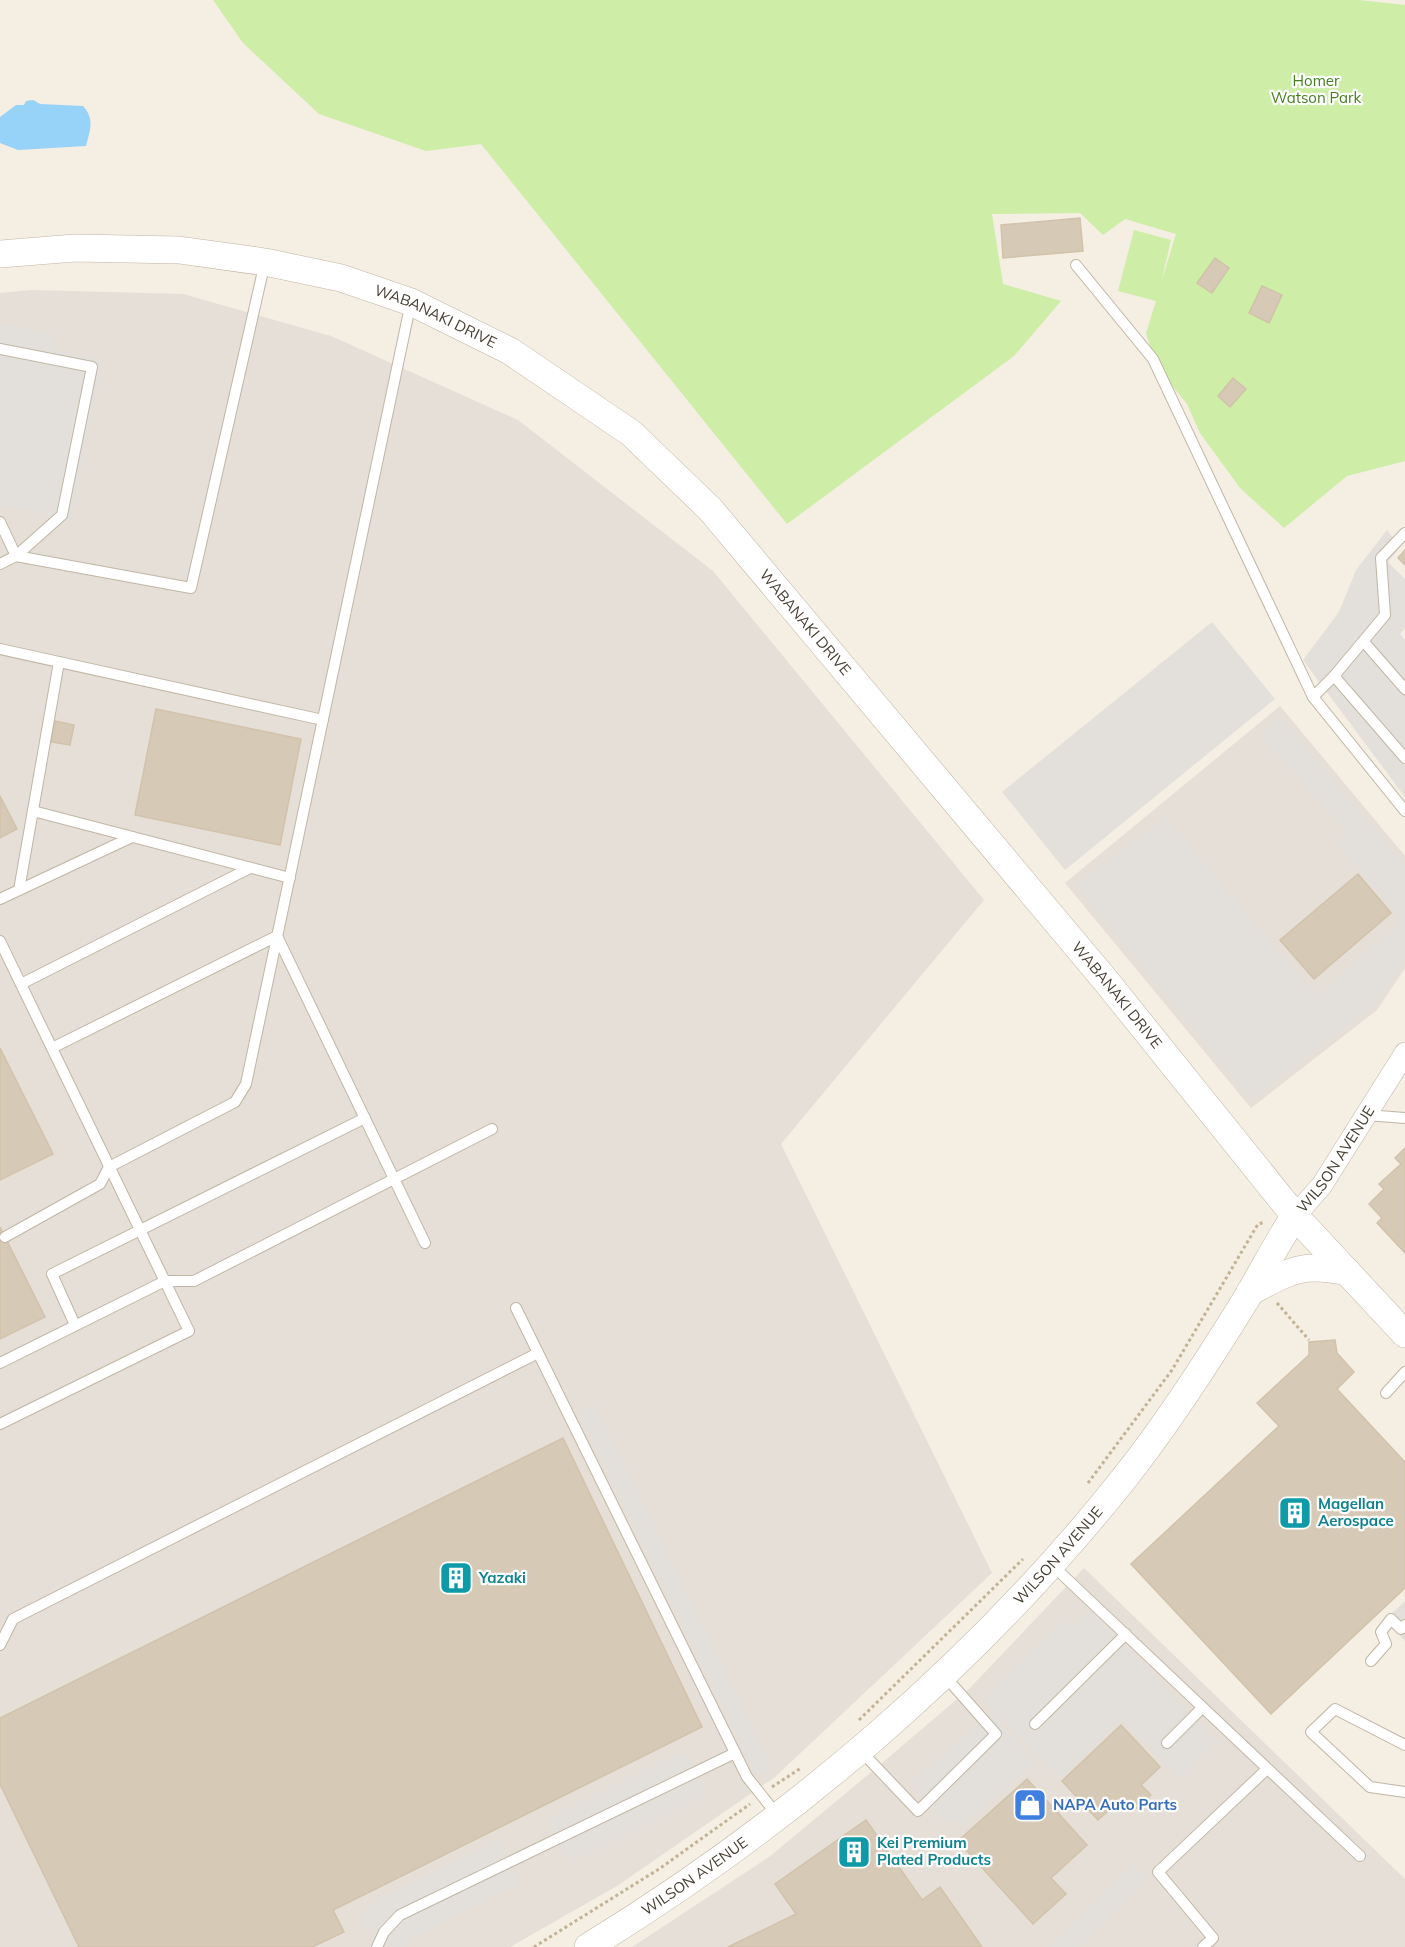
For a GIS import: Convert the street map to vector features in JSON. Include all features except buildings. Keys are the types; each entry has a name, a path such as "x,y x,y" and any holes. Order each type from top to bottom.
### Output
{"street":[{"name":"WABANAKI DRIVE","path":"0,254 75,248 179,250 265,262 341,278 411,302 510,351 621,427 710,509 1091,963 1295,1216 1405,1334"},
{"name":"WILSON AVENUE","path":"588,1947 646,1911 778,1817 856,1738 900,1716 1009,1610 1038,1560 1126,1476 1196,1381 1250,1292 1274,1246 1295,1216 1322,1185 1405,1053"},
{"path":"1250,1292 1288,1271 1320,1266 1347,1272"}],"lane":[{"path":"16,556 190,588 265,262"},
{"path":"1076,266 1153,359 1313,697 1405,811"},
{"path":"5,1237 100,1184 110,1167 235,1102 246,1084 411,302"},
{"path":"0,349 92,367 62,515 16,556 0,564"},
{"path":"0,522 16,556"},
{"path":"1313,697 1364,642 1385,615 1381,558 1405,533"},
{"path":"1364,642 1405,689"},
{"path":"0,649 323,720"},
{"path":"19,890 59,662"},
{"path":"1334,676 1405,758"},
{"path":"33,811 290,878"},
{"path":"0,899 132,837"},
{"path":"21,984 250,868"},
{"path":"52,1048 277,936"},
{"path":"277,936 425,1243"},
{"path":"0,941 189,1331 0,1424"},
{"path":"1366,1115 1405,1118"},
{"path":"75,1325 52,1274 365,1118"},
{"path":"0,1363 165,1281 194,1281 492,1129"},
{"path":"516,1308 747,1777 778,1817"},
{"path":"0,1645 14,1619 538,1353"},
{"path":"1386,1393 1405,1372"},
{"path":"1038,1560 1126,1634 1359,1856"},
{"path":"1371,1661 1386,1644 1381,1632 1391,1619 1401,1629 1405,1625"},
{"path":"1035,1724 1126,1634"},
{"path":"856,1738 918,1811 996,1734 942,1674"},
{"path":"1167,1743 1202,1708"},
{"path":"1405,1745 1335,1709 1311,1732 1371,1787 1405,1792"},
{"path":"377,1947 384,1932 400,1916 735,1753"},
{"path":"1203,1947 1213,1938 1158,1872 1267,1769"}],"path":[{"path":"1085,1488 1172,1370 1258,1224"},
{"path":"1276,1302 1309,1340"},
{"path":"856,1738 1038,1560"},
{"path":"534,1947 659,1869 789,1774 805,1766"}],"shaded area":[{"path":"31,290 183,294 331,336 518,420 713,571 984,900 781,1144 992,1573 775,1777 617,1886 510,1947 0,1947 0,293"},
{"path":"0,324 55,335 52,349 102,360 72,521 0,504"},
{"path":"1387,530 1400,547 1388,562 1405,579 1405,628 1400,634 1405,640 1405,797 1303,660 1339,612 1356,570"},
{"path":"1212,622 1275,699 1065,870 1002,792"},
{"path":"1280,706 1405,856 1405,968 1377,1010 1251,1108 1065,883"},
{"path":"1280,717 1405,866 1405,960 1377,1002 1251,1100 1075,885 1166,818 1316,997 1402,921 1336,842 1346,831 1259,735"},
{"path":"594,1404 772,1768 756,1776 578,1412"},
{"path":"1084,1568 1405,1879 1405,1947 632,1947 769,1857 869,1774 969,1689"},
{"path":"1405,1601 1405,1641 1385,1620"},
{"path":"1090,1610 1216,1742 1178,1778 1122,1719 1060,1779 983,1698 1064,1620 1072,1627"},
{"path":"992,1713 1035,1763 962,1825 955,1817 946,1825 910,1783"},
{"path":"684,1751 706,1795 568,1863 547,1819"},
{"path":"498,1841 519,1882 413,1938 404,1947 389,1947 358,1919 375,1901"},
{"path":"1132,1864 1147,1879 1079,1947 1049,1947"}],"green space":[{"name":"Homer Watson Park","path":"213,0 1359,0 1405,5 1405,461 1347,476 1284,528 1240,488 1200,433 1187,404 1156,366 1146,333 1156,301 1118,291 1134,230 1171,240 1161,283 1176,234 1125,219 1103,235 1080,213 992,214 1003,284 1061,301 1014,356 787,524 481,144 426,151 319,114 243,43"}],"water":[{"path":"33,100 40,104 83,106 90,120 86,146 18,150 0,143 0,117 16,105 24,105 26,101"}],"place":[{"name":"Magellan Aerospace","path":"1295,1513"},
{"name":"Yazaki","path":"456,1578"},
{"name":"NAPA Auto Parts","path":"1030,1805"},
{"name":"Kei Premium Plated Products","path":"854,1852"}]}
